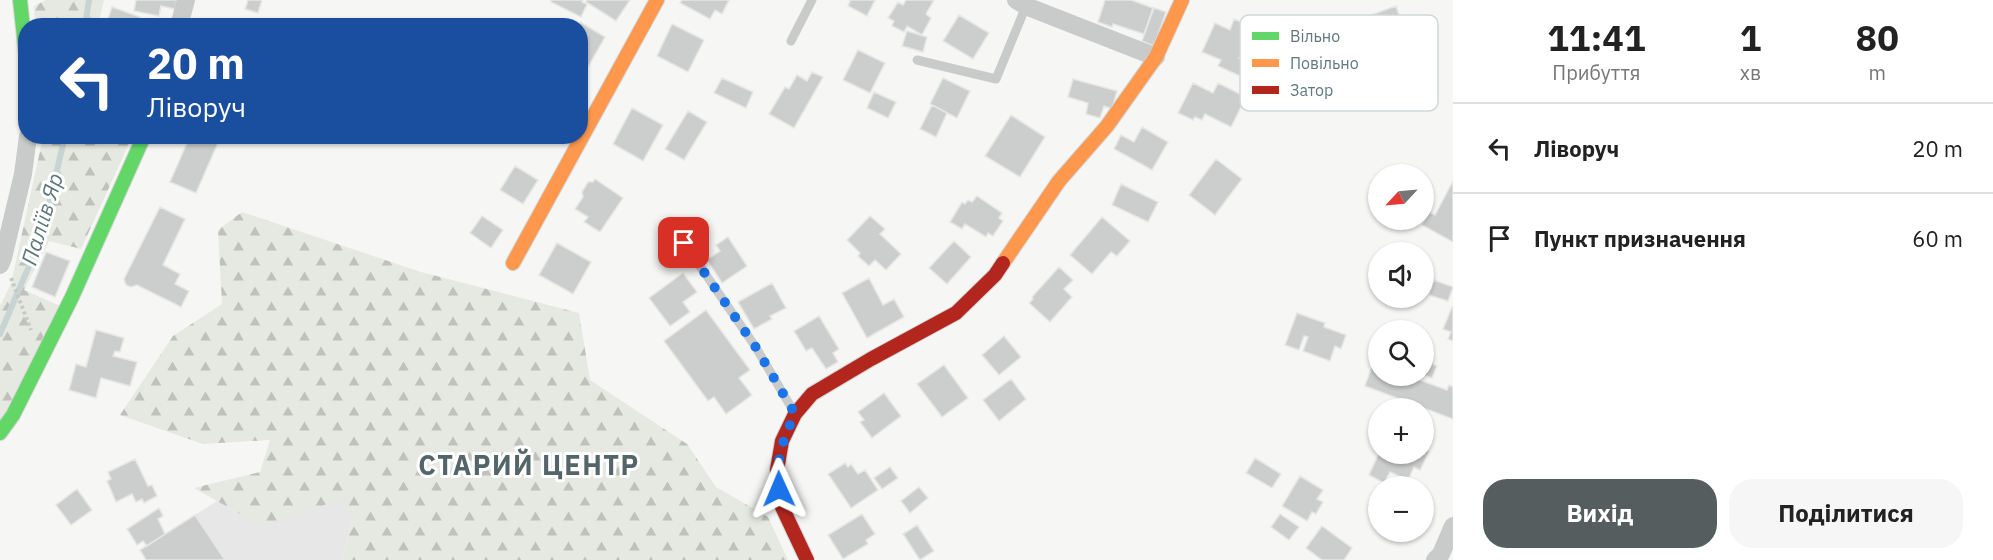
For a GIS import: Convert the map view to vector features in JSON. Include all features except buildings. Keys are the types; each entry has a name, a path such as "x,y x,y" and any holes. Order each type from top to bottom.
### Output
{"street":[{"path":"20,0 22,18"},
{"path":"181,18 186,0"},
{"path":"588,126 657,0"},
{"path":"807,560 782,507 777,470 782,441 795,414 812,394 956,313 995,275 1059,181 1107,126 1156,57 1182,0"},
{"path":"1021,3 1156,57"},
{"path":"2,262 23,174 27,144"},
{"path":"0,433 13,415 72,297 140,144"},
{"path":"513,263 578,144"},
{"path":"1436,560 1453,526"}],"lane":[{"path":"791,41 812,0"},
{"path":"917,60 996,79 1021,3"},
{"path":"684,243 755,346 795,414"}],"path":[{"path":"2,262 32,334"}],"shaded area":[{"path":"341,498 352,520 342,560 146,560 140,550 217,501 263,527"}],"green space":[{"path":"46,0 104,0 100,18 35,18 34,6"},
{"path":"41,144 129,144 81,249 49,241 24,290 67,309 0,433 0,306 11,284"},
{"path":"242,212 421,272 579,313 590,380 687,444 716,487 768,517 788,560 342,560 352,521 341,499 263,527 194,488 260,472 270,440 203,444 120,415 173,336 222,304 218,230"}],"waterway":[{"name":"Паліїв Яр","path":"86,18 89,0"},
{"name":"Паліїв Яр","path":"0,334 41,238 63,144"}],"traffic: fast":[{"path":"20,0 22,18"},
{"path":"0,433 13,415 72,297 140,144"}],"traffic: slow":[{"path":"588,126 657,0"},
{"path":"1003,263 1059,181 1107,126 1156,57 1182,0"},
{"path":"513,263 578,144"}],"traffic: jam":[{"path":"807,560 782,507 777,470 782,441 795,414 812,394 956,313 995,275 1003,263"}],"district":[{"name":"СТАРИЙ ЦЕНТР","path":"529,466"}],"route":[{"path":"684,243 755,346 795,414 782,441 777,470 779,489"}]}
